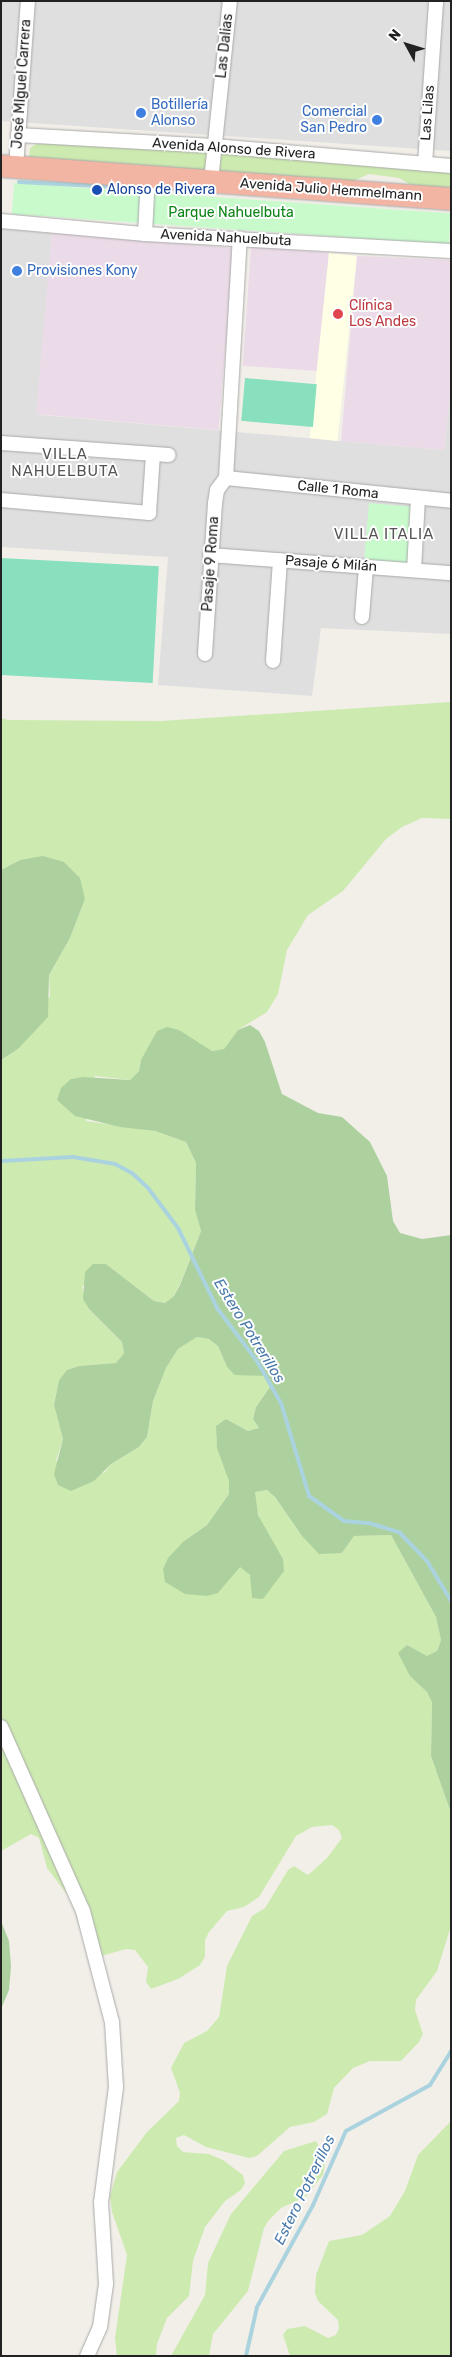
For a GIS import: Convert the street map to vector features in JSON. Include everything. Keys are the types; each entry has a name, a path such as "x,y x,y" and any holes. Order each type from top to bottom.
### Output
{"highway":[{"name":"Avenida Julio Hemmelmann","path":"9,167 451,199"}],"street":[{"name":"José MIguel Carrera","path":"9,167 18,135 28,1"},
{"name":"Las Dalias","path":"210,181 230,1"},
{"name":"Las Lilas","path":"425,164 436,1"},
{"name":"Avenida Alonso de Rivera","path":"18,135 214,146 451,166"},
{"path":"145,234 148,176"},
{"name":"Avenida Nahuelbuta","path":"1,222 145,234 451,251"},
{"path":"226,478 240,238"},
{"path":"1,443 169,456"},
{"path":"1,500 149,513 153,454"},
{"name":"Calle 1 Roma","path":"226,478 451,501"},
{"name":"Pasaje 9 Roma","path":"205,654 210,555 216,490 226,478"},
{"path":"414,570 418,498"},
{"name":"Pasaje 6 Milán","path":"210,555 451,573"},
{"path":"273,661 280,560"},
{"path":"362,617 366,567"},
{"path":"1,1727 84,1911 112,2022 116,2087 101,2202 106,2292 100,2327 87,2356"}],"shaded area":[{"path":"1,1 451,1 451,151 1,121"},
{"path":"1,228 52,232 40,415 444,450 451,387 451,634 321,628 312,696 158,685 168,557 1,547"},
{"path":"52,232 234,248 218,430 36,414"},
{"path":"251,247 329,252 321,371 243,366"},
{"name":"Clínica Los Andes","path":"329,253 357,256 337,441 310,438"},
{"path":"357,256 451,260 451,387 444,450 341,441"}],"green space":[{"path":"44,139 451,172 451,190 416,188 399,178 369,174 351,182 29,160 30,148"},
{"name":"Parque Nahuelbuta","path":"14,183 451,214 449,244 12,214"},
{"path":"245,378 317,384 313,427 241,421"},
{"path":"369,503 415,507 410,565 364,561"},
{"path":"1,558 159,566 153,683 1,675"},
{"path":"451,702 451,819 422,818 402,827 386,839 343,891 308,915 287,950 278,994 267,1012 238,1030 224,1049 212,1051 201,1047 179,1030 141,1060 139,1071 130,1080 95,1076 86,1121 155,1131 186,1142 196,1163 195,1210 201,1231 174,1296 165,1303 154,1301 106,1264 82,1287 89,1309 122,1342 124,1353 116,1363 79,1366 67,1370 59,1380 54,1405 63,1439 56,1461 104,1473 111,1464 139,1447 147,1437 153,1401 166,1368 178,1349 197,1337 209,1339 218,1346 227,1367 267,1376 270,1387 256,1407 253,1419 259,1428 248,1431 226,1419 216,1438 229,1481 229,1494 207,1525 184,1541 185,1594 218,1593 240,1566 250,1575 253,1587 283,1559 263,1527 254,1503 255,1492 267,1490 275,1497 302,1536 342,1553 354,1536 391,1535 436,1617 441,1640 437,1651 427,1657 407,1645 410,1676 428,1692 432,1702 431,1756 451,1813 451,1926 437,1971 416,2000 415,2010 423,2034 419,2042 401,2061 370,2061 353,2068 334,2088 327,2114 314,2122 290,2127 257,2156 249,2158 206,2147 184,2135 176,2138 177,2146 183,2152 209,2154 223,2160 243,2175 245,2183 241,2190 225,2201 205,2227 193,2261 189,2296 167,2318 157,2344 156,2356 117,2356 115,2338 127,2255 112,2212 110,2196 117,2172 147,2132 179,2101 180,2093 171,2068 184,2043 207,2031 219,2017 227,1966 252,1916 265,1908 288,1870 294,1866 308,1875 327,1858 342,1838 339,1830 332,1825 312,1827 296,1836 259,1897 244,1907 227,1911 209,1932 205,1940 205,1957 200,1965 178,1979 151,1989 146,1982 148,1967 135,1950 126,1949 101,1956 87,1946 70,1898 47,1868 39,1838 31,1834 1,1851 1,1060 18,1049 50,996 49,975 70,938 85,899 20,860 1,870 1,718 9,720 161,721"},
{"path":"43,856 64,862 80,878 85,899 70,938 49,975 48,1017 18,1049 1,1060 1,870 20,860"},
{"path":"250,1025 259,1031 265,1042 282,1094 318,1113 342,1117 370,1142 387,1176 393,1221 400,1233 422,1239 451,1235 451,1813 431,1756 432,1702 427,1692 410,1676 398,1653 407,1645 427,1656 437,1651 441,1640 436,1617 391,1535 354,1536 342,1553 319,1554 302,1536 275,1497 267,1490 255,1492 258,1515 283,1559 284,1571 263,1599 252,1598 250,1575 240,1567 218,1593 207,1596 185,1594 165,1582 163,1569 168,1558 184,1541 207,1525 229,1494 229,1481 217,1448 216,1426 226,1419 248,1431 259,1428 253,1419 256,1407 270,1387 267,1376 235,1375 227,1367 218,1346 209,1339 197,1337 178,1349 166,1368 153,1401 147,1437 139,1447 111,1464 94,1481 71,1491 58,1485 54,1474 63,1439 54,1405 59,1380 67,1370 79,1366 116,1363 124,1353 122,1342 89,1309 83,1299 85,1272 93,1264 106,1264 154,1301 165,1303 174,1296 180,1285 201,1231 195,1210 196,1163 186,1142 155,1131 120,1127 75,1116 57,1100 61,1088 71,1079 83,1077 130,1080 139,1071 141,1060 157,1031 167,1027 179,1030 212,1051 224,1049 238,1030"},
{"path":"1,1921 9,1941 11,1966 9,1990 1,2009"},
{"path":"451,2121 451,2356 290,2356 283,2335 287,2329 305,2326 328,2338 336,2335 339,2328 338,2320 318,2301 315,2293 316,2275 329,2241 362,2235 390,2216 405,2191 418,2155"},
{"path":"316,2141 326,2159 323,2175 305,2197 281,2208 269,2220 264,2228 248,2291 213,2334 209,2356 171,2356 205,2295 208,2263 231,2214 284,2151"}],"waterway":[{"path":"19,182 138,188"},
{"name":"Estero Potrerillos","path":"1,1161 73,1157 115,1164 132,1173 148,1188 178,1228 217,1308 257,1361 281,1403 309,1496 344,1521 369,1523 399,1532 427,1561 451,1601"},
{"name":"Estero Potrerillos","path":"246,2356 257,2307 313,2205 346,2131 430,2085 451,2051"}],"place":[{"name":"Botillería Alonso","path":"141,113"},
{"name":"Comercial San Pedro","path":"377,120"},
{"name":"Alonso de Rivera","path":"97,190"},
{"name":"Provisiones Kony","path":"17,271"},
{"name":"Clínica Los Andes","path":"338,314"}],"district":[{"name":"VILLA NAHUELBUTA","path":"65,462"},
{"name":"VILLA ITALIA","path":"384,535"}]}
